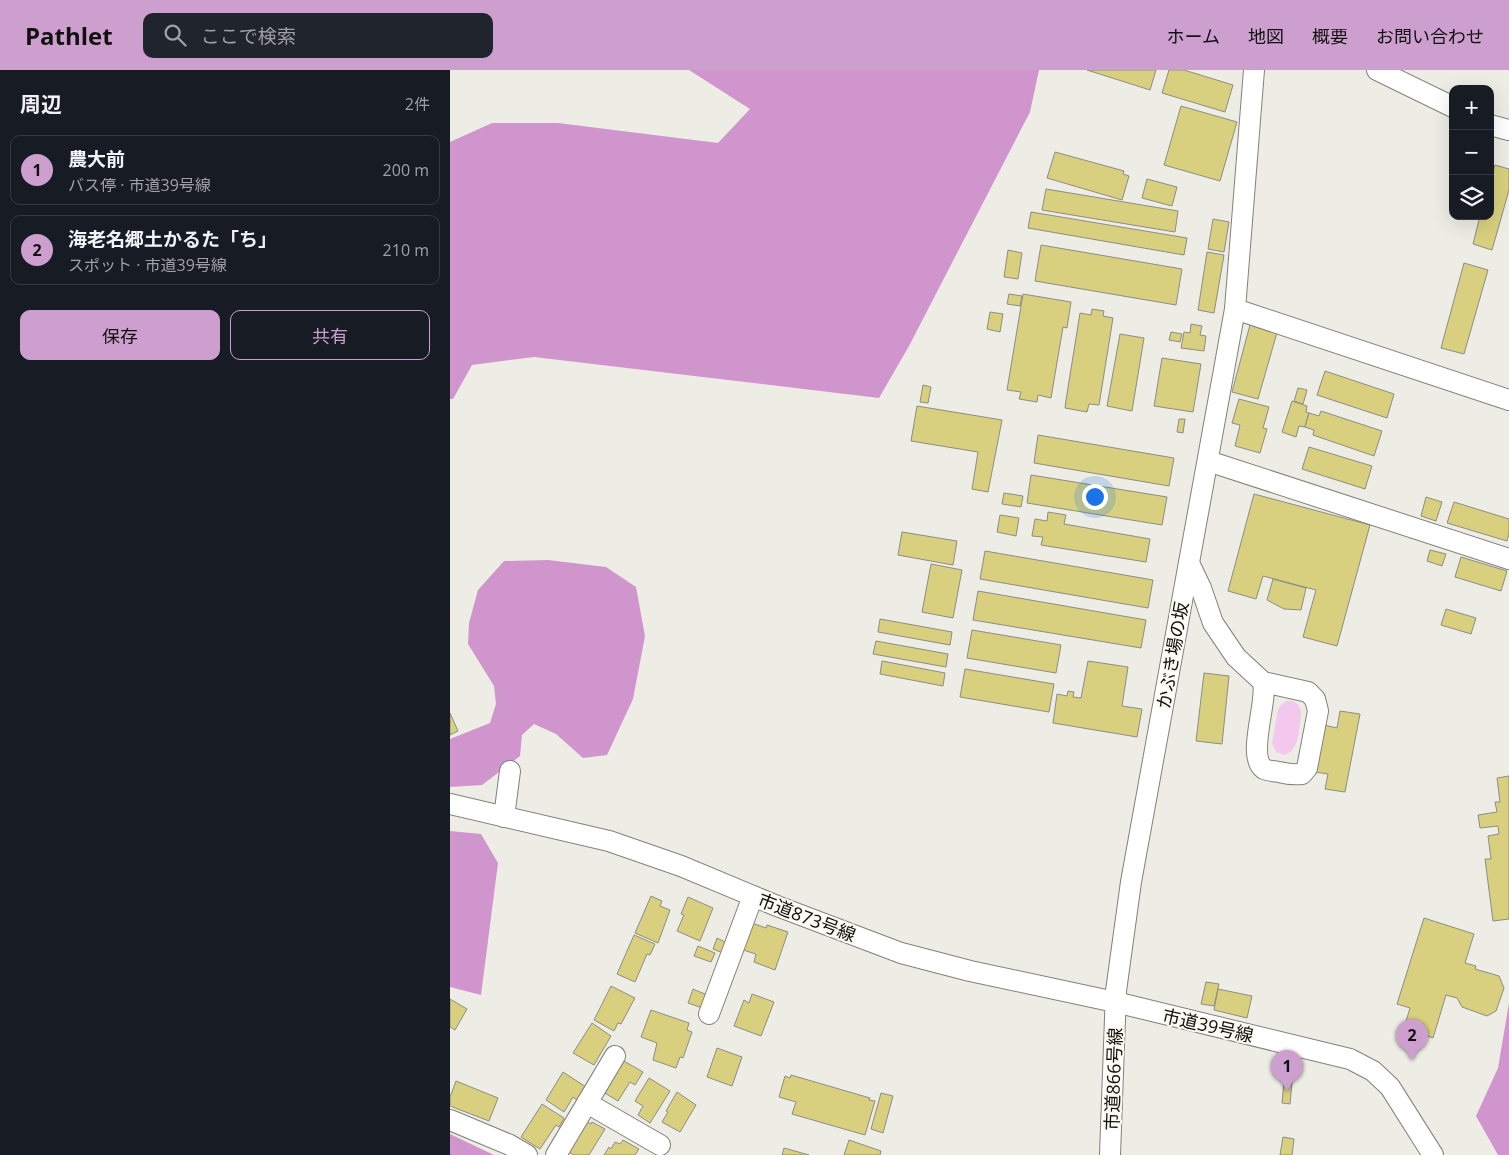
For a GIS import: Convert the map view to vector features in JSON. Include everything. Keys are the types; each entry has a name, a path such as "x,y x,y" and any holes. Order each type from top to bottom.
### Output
{"street":[{"name":"かぶき場の坂","path":"1115,1002 1131,882 1235,309 1254,70"},
{"path":"1377,70 1449,105"},
{"path":"1494,126 1509,130"},
{"path":"1235,309 1509,400"},
{"path":"1208,461 1509,559"},
{"path":"1189,563 1201,588 1212,624 1236,657 1263,682 1308,692 1315,700 1318,711 1307,768 1302,774 1292,775 1265,770 1260,764 1257,754 1257,738 1265,697 1263,682"},
{"path":"504,817 510,771"},
{"name":"市道873号線","path":"450,804 609,842 681,866 842,932 901,953 970,971 1115,1002"},
{"path":"708,1014 753,896"},
{"name":"市道866号線","path":"1110,1155 1115,1002"},
{"name":"市道39号線","path":"1115,1002 1350,1058 1373,1071 1390,1088 1433,1155"},
{"path":"556,1155 615,1056"},
{"path":"587,1103 660,1145"},
{"path":"450,1120 510,1145 528,1155"}],"shaded area":[{"path":"689,70 1039,70 1030,112 909,346 879,398 534,357 472,365 453,399 450,399 450,142 492,123 558,123 718,143 750,109"},
{"path":"548,560 606,567 636,587 645,636 633,699 607,755 583,758 556,734 534,724 522,735 520,756 482,785 450,787 450,739 490,723 496,704 494,686 468,644 469,623 478,590 504,561"},
{"path":"1286,701 1292,701 1297,704 1301,714 1296,744 1289,753 1284,755 1276,752 1272,743 1278,710"},
{"path":"450,831 481,834 498,863 481,995 450,987"},
{"path":"1509,1003 1509,1155 1498,1155 1476,1116 1498,1068"},
{"path":"450,1134 494,1155 450,1155"}],"building":[{"path":"1087,70 1156,70 1150,90"},
{"path":"1169,70 1184,70 1233,85 1225,112 1162,93"},
{"path":"1181,106 1237,122 1220,181 1164,165"},
{"path":"1055,152 1124,171 1123,174 1129,176 1122,200 1047,178"},
{"path":"1495,165 1509,169 1509,190 1492,250 1473,244 1479,220 1494,220"},
{"path":"1147,179 1177,187 1172,206 1142,198"},
{"path":"1046,189 1178,211 1175,232 1042,210"},
{"path":"1031,212 1187,238 1184,255 1028,228"},
{"path":"1213,219 1229,222 1224,252 1208,249"},
{"path":"1041,245 1182,269 1176,305 1035,281"},
{"path":"1008,250 1022,253 1018,279 1004,277"},
{"path":"1207,252 1224,255 1214,313 1198,310"},
{"path":"1464,263 1488,270 1464,354 1441,348"},
{"path":"1009,294 1022,296 1020,306 1007,304"},
{"path":"1023,294 1071,302 1067,328 1063,327 1051,398 1038,395 1037,402 1019,399 1021,392 1007,390"},
{"path":"1092,309 1104,311 1103,316 1113,318 1099,405 1089,404 1087,412 1065,408 1080,313 1091,315"},
{"path":"990,312 1003,314 1000,332 987,329"},
{"path":"1251,321 1278,329 1258,399 1232,392"},
{"path":"1191,324 1202,326 1200,335 1206,336 1204,351 1181,348 1184,332 1190,333"},
{"path":"1171,332 1182,334 1180,342 1169,340"},
{"path":"1120,334 1144,338 1132,411 1107,406"},
{"path":"1162,358 1201,364 1193,412 1154,406"},
{"path":"1325,371 1394,394 1387,418 1317,395"},
{"path":"923,385 931,387 928,403 920,402"},
{"path":"1298,388 1307,390 1303,404 1294,401"},
{"path":"1239,399 1269,407 1263,428 1267,429 1260,453 1235,446 1240,425 1232,423"},
{"path":"1292,401 1307,406 1306,412 1309,413 1305,427 1299,426 1296,437 1282,432"},
{"path":"917,406 1002,420 988,492 972,489 978,452 911,441"},
{"path":"1321,411 1382,431 1374,456 1313,435 1314,430 1305,427 1309,413 1319,416"},
{"path":"1179,419 1185,419 1183,433 1177,432"},
{"path":"1038,435 1174,458 1169,486 1034,463"},
{"path":"1309,447 1372,466 1365,489 1302,469"},
{"path":"1031,475 1167,497 1162,525 1027,503"},
{"path":"1004,493 1023,496 1021,507 1002,504"},
{"path":"1254,494 1370,525 1337,646 1303,637 1316,590 1263,576 1256,599 1228,591"},
{"path":"1426,497 1442,502 1436,521 1421,516"},
{"path":"1454,502 1509,519 1507,541 1447,523"},
{"path":"1048,512 1066,515 1064,524 1150,539 1146,562 1041,545 1043,537 1032,536 1035,519 1047,521"},
{"path":"1000,515 1019,518 1016,536 997,532"},
{"path":"902,532 957,541 953,565 898,555"},
{"path":"1430,550 1446,554 1442,566 1427,561"},
{"path":"985,551 1153,580 1148,608 980,579"},
{"path":"1461,557 1507,571 1501,591 1455,577"},
{"path":"931,564 962,570 953,618 922,612"},
{"path":"1273,579 1306,588 1301,610 1284,609 1267,600"},
{"path":"978,591 1146,620 1141,648 973,620"},
{"path":"1446,609 1476,618 1471,634 1441,625"},
{"path":"880,619 952,632 950,645 878,632"},
{"path":"972,630 1061,645 1056,673 967,658"},
{"path":"876,641 948,654 946,667 873,654"},
{"path":"882,661 945,673 943,686 880,674"},
{"path":"1088,661 1128,667 1122,706 1142,709 1137,737 1053,723 1057,694 1067,696 1068,691 1074,692 1073,697 1081,698"},
{"path":"965,669 1054,684 1049,712 960,697"},
{"path":"1204,673 1229,676 1222,744 1196,741"},
{"path":"1340,711 1360,714 1345,792 1325,789 1328,774 1315,772 1324,725 1337,728"},
{"path":"450,713 458,731 450,735"},
{"path":"1509,776 1509,919 1493,921 1485,859 1491,859 1488,836 1499,834 1498,826 1480,828 1478,815 1497,812 1495,802 1500,802 1497,778"},
{"path":"651,896 662,901 660,906 670,910 658,943 635,933"},
{"path":"688,897 713,908 700,941 677,931 684,915 681,914"},
{"path":"1424,918 1474,934 1465,963 1476,966 1475,969 1499,976 1504,988 1496,1011 1487,1016 1462,1007 1457,998 1446,995 1433,1038 1404,1028 1410,1008 1397,1004"},
{"path":"752,923 766,928 767,925 788,932 775,970 754,962 756,954 743,950"},
{"path":"634,935 655,944 650,955 647,954 635,982 617,974"},
{"path":"717,938 727,943 723,953 713,949"},
{"path":"698,946 715,953 711,962 694,956"},
{"path":"1206,982 1219,984 1214,1006 1201,1004"},
{"path":"611,986 635,998 621,1024 618,1023 614,1031 594,1020"},
{"path":"693,989 707,995 702,1008 688,1003"},
{"path":"1218,989 1252,996 1247,1018 1214,1010"},
{"path":"752,994 774,1002 761,1036 734,1026 744,1000 749,1003"},
{"path":"450,999 467,1009 455,1030 450,1027"},
{"path":"651,1010 689,1023 687,1030 692,1032 683,1058 680,1057 676,1068 653,1060 657,1043 641,1037"},
{"path":"592,1023 611,1036 594,1065 573,1053"},
{"path":"717,1048 742,1057 732,1086 707,1077"},
{"path":"622,1060 643,1072 635,1085 630,1082 618,1101 603,1092"},
{"path":"563,1072 586,1087 578,1101 573,1097 564,1112 546,1100"},
{"path":"791,1075 875,1101 865,1135 792,1114 796,1102 779,1097 785,1076 790,1078"},
{"path":"649,1078 670,1091 650,1123 638,1115 643,1106 635,1101"},
{"path":"456,1081 498,1098 489,1121 450,1106 450,1097"},
{"path":"1284,1082 1292,1082 1290,1104 1282,1103"},
{"path":"677,1092 696,1105 680,1132 662,1122"},
{"path":"881,1093 893,1096 883,1133 871,1129"},
{"path":"542,1104 564,1118 559,1127 556,1125 540,1149 521,1137"},
{"path":"585,1121 591,1124 592,1122 605,1129 589,1155 574,1155 567,1151"},
{"path":"1283,1137 1294,1139 1292,1155 1280,1155"},
{"path":"623,1140 639,1149 635,1155 604,1155 615,1142 620,1144"},
{"path":"849,1140 881,1151 880,1155 844,1155"},
{"path":"784,1148 809,1155 782,1155"}],"place":[{"name":"海老名郷土かるた「ち」","path":"1412,1060"},
{"name":"農大前","path":"1287,1091"}]}
